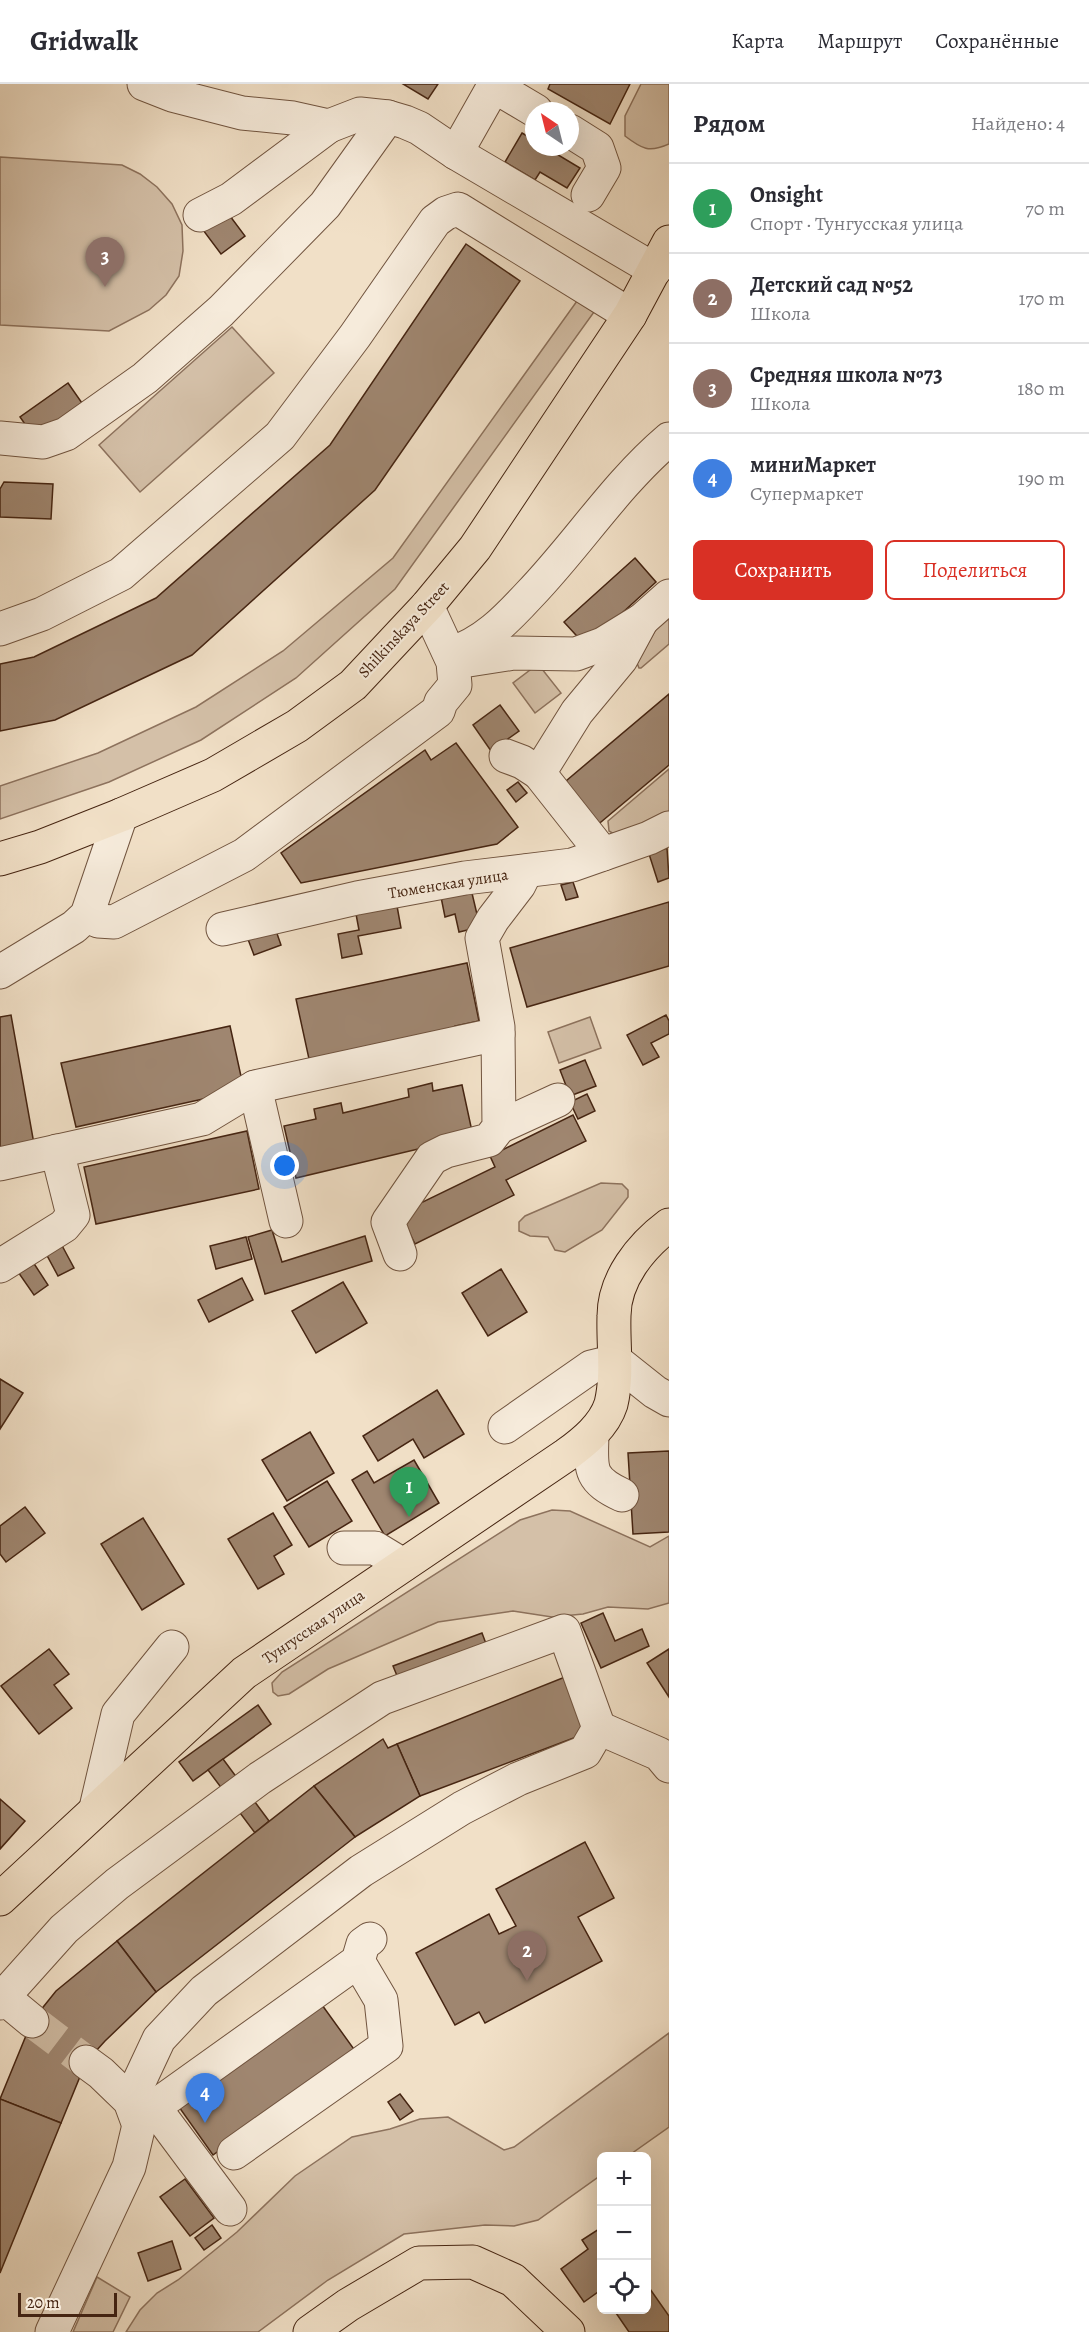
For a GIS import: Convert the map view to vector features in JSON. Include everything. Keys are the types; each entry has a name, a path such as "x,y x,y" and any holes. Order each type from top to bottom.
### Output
{"main road":[{"name":"Shilkinskaya Street","path":"0,859 40,847 213,775 297,726 352,684 428,606 475,548 664,264"},
{"name":"Тунгусская улица","path":"0,1899 243,1673 566,1455 592,1435 610,1405 616,1361 614,1314 624,1275 663,1233"},
{"path":"310,2332 348,2305 419,2263 473,2262 513,2280 568,2332"}],"lane":[{"path":"144,84 172,95 242,113 293,118 329,126"},
{"path":"456,153 495,85 525,104"},
{"path":"200,215 231,199 329,126 360,114 388,117 419,128 456,153 664,264"},
{"path":"0,438 43,442 66,435 145,378 221,311 325,205 388,117"},
{"path":"579,137 597,148 604,168 588,195"},
{"path":"0,629 42,614 121,574 280,436 356,336 435,221 446,213 458,209 630,315"},
{"path":"452,658 496,630 556,567 621,488 669,439"},
{"path":"452,658 514,653 576,654 603,644 642,620 669,596"},
{"path":"87,915 98,921 114,922 244,855 438,711 441,702 455,685 452,658 428,606"},
{"path":"539,773 578,712 621,659 642,620"},
{"path":"506,756 539,773 603,854"},
{"path":"0,972 75,927 87,915 121,815"},
{"name":"Тюменская улица","path":"223,929 357,898 465,878 572,866 649,838 669,828"},
{"path":"499,1127 498,1027 482,939 526,871"},
{"path":"0,1164 202,1119 255,1087 498,1034"},
{"path":"255,1087 286,1221"},
{"path":"400,1254 388,1222 432,1158 446,1151 489,1140 499,1127 558,1100"},
{"path":"0,1266 64,1226 73,1215 57,1151"},
{"path":"505,1427 591,1367 616,1361 655,1392 669,1400"},
{"path":"592,1435 591,1465 602,1486 622,1495"},
{"path":"344,1548 375,1548 403,1565"},
{"path":"32,2021 2,2000 64,1929 117,1884 260,1778 382,1698 564,1630 599,1728 666,1756"},
{"path":"96,1808 118,1714 171,1647"},
{"path":"52,2332 129,2167 159,2039 204,1991 361,1871 462,1808 518,1779 585,1752 599,1728"},
{"path":"141,2111 364,1950 381,2000 387,2046 234,2153"},
{"path":"86,2062 141,2111 230,2209"}],"shaded area":[{"path":"641,84 669,84 669,144 662,147 646,148 625,136 625,116"},
{"path":"0,157 122,165 140,174 157,187 172,204 182,225 183,251 179,276 166,295 149,310 109,331 0,325"},
{"path":"577,301 594,312 395,589 296,678 201,740 109,782 0,819 0,786 98,753 196,707 283,651 393,558"},
{"path":"232,327 274,373 140,492 99,445"},
{"path":"669,606 669,644 639,668 637,663"},
{"path":"538,664 561,693 535,713 513,683"},
{"path":"669,769 669,812 619,837 609,831 608,821"},
{"path":"590,1017 601,1048 559,1063 548,1032"},
{"path":"601,1183 622,1184 628,1190 628,1197 602,1230 565,1252 555,1250 548,1237 530,1236 519,1231 519,1222 525,1216"},
{"path":"552,1510 570,1511 650,1547 669,1536 669,1603 648,1609 608,1607 583,1614 552,1617 513,1611 438,1622 328,1669 289,1694 278,1696 273,1692 272,1683 282,1672 520,1520"},
{"path":"669,2033 669,2127 634,2152 597,2152 597,2178 538,2220 514,2226 485,2225 404,2234 328,2280 258,2332 126,2332 140,2310 157,2293 178,2280 237,2232 295,2176 352,2137 390,2129 420,2119 448,2117 504,2150 514,2147"},
{"path":"97,2277 130,2297 113,2332 73,2332"}],"building":[{"path":"403,84 438,84 428,99"},
{"path":"550,84 630,84 610,124 579,106 579,102 571,102 548,89"},
{"path":"522,133 525,135 525,156 560,156 580,168 567,188 540,172 535,180 505,162"},
{"path":"227,212 245,236 221,254 203,230"},
{"path":"466,244 520,281 375,490 192,655 55,720 0,731 0,664 34,657 156,598 330,445"},
{"path":"68,383 82,403 34,437 20,417"},
{"path":"4,482 53,484 51,519 0,517 0,489"},
{"path":"635,558 656,582 586,646 564,622"},
{"path":"669,694 669,765 595,827 560,786"},
{"path":"500,705 519,731 491,751 473,725"},
{"path":"456,743 518,827 497,844 301,883 281,853 425,750 431,760"},
{"path":"518,782 527,793 516,802 507,790"},
{"path":"667,848 669,878 658,882 649,854"},
{"path":"573,882 578,897 566,900 561,885"},
{"path":"471,889 480,927 459,932 455,914 445,917 441,897"},
{"path":"669,902 669,966 527,1007 510,948"},
{"path":"397,906 401,928 358,936 362,954 342,958 338,934 359,930 356,914"},
{"path":"274,925 281,945 254,955 246,934"},
{"path":"467,963 479,1021 455,1026 457,1033 309,1059 296,999"},
{"path":"11,1015 34,1144 0,1151 0,1017"},
{"path":"666,1015 669,1021 669,1034 651,1043 659,1057 643,1065 627,1035"},
{"path":"230,1026 244,1090 76,1127 61,1063"},
{"path":"585,1060 596,1086 570,1096 560,1070"},
{"path":"432,1083 433,1091 462,1085 473,1136 296,1178 284,1126 316,1119 314,1109 341,1103 343,1113 409,1097 408,1089"},
{"path":"587,1094 595,1111 578,1119 570,1102"},
{"path":"573,1115 586,1141 506,1180 514,1195 415,1244 400,1213 495,1167 490,1156"},
{"path":"247,1131 259,1189 96,1224 84,1167"},
{"path":"272,1230 282,1262 365,1236 372,1261 265,1294 248,1237"},
{"path":"246,1237 252,1259 216,1269 210,1246"},
{"path":"59,1240 74,1268 58,1276 43,1248"},
{"path":"31,1259 48,1285 34,1295 16,1269"},
{"path":"501,1269 527,1312 488,1336 462,1293"},
{"path":"242,1278 253,1300 209,1322 198,1300"},
{"path":"343,1282 367,1323 316,1353 292,1311"},
{"path":"0,1379 23,1393 0,1429"},
{"path":"437,1390 464,1434 424,1458 413,1439 378,1461 363,1436"},
{"path":"310,1432 334,1473 287,1501 262,1460"},
{"path":"669,1451 669,1532 633,1534 628,1453"},
{"path":"414,1460 439,1503 385,1536 352,1480 367,1471 374,1483"},
{"path":"327,1481 352,1521 309,1547 284,1507"},
{"path":"25,1507 45,1533 6,1562 0,1554 0,1526"},
{"path":"273,1513 292,1545 274,1556 284,1574 258,1589 228,1539"},
{"path":"143,1518 184,1584 142,1610 101,1544"},
{"path":"603,1613 615,1641 642,1629 649,1646 601,1668 581,1623"},
{"path":"482,1633 488,1649 400,1683 393,1666"},
{"path":"49,1649 69,1674 54,1685 72,1708 39,1734 1,1686"},
{"path":"669,1649 669,1697 647,1663"},
{"path":"565,1677 587,1733 420,1796 397,1744"},
{"path":"258,1705 271,1724 193,1781 179,1762"},
{"path":"383,1739 388,1748 397,1744 420,1796 355,1837 314,1786"},
{"path":"223,1759 269,1821 255,1833 208,1770"},
{"path":"314,1786 355,1837 156,1992 117,1941"},
{"path":"0,1799 25,1821 0,1849"},
{"path":"585,1842 614,1898 578,1917 602,1961 485,2023 479,2012 455,2025 416,1953 489,1914 499,1934 516,1926 496,1889"},
{"path":"117,1941 156,1992 86,2062 61,2123 0,2099 32,2021 56,1991"},
{"path":"317,1998 356,2052 213,2155 174,2100"},
{"path":"400,2094 413,2111 400,2120 388,2102"},
{"path":"0,2099 61,2123 0,2273"},
{"path":"185,2179 214,2218 190,2236 160,2197"},
{"path":"212,2225 221,2238 204,2250 195,2238"},
{"path":"597,2230 597,2293 584,2302 561,2269 588,2249 582,2240"},
{"path":"172,2241 181,2269 148,2281 138,2253"},
{"path":"651,2290 669,2316 669,2332 629,2332 617,2314 651,2314"}],"tunnel":[{"path":"32,2021 86,2062"}],"place":[{"name":"Средняя школа №73","path":"105,287"},
{"name":"Onsight","path":"409,1517"},
{"name":"Детский сад №52","path":"527,1981"},
{"name":"миниМаркет","path":"205,2123"}]}
